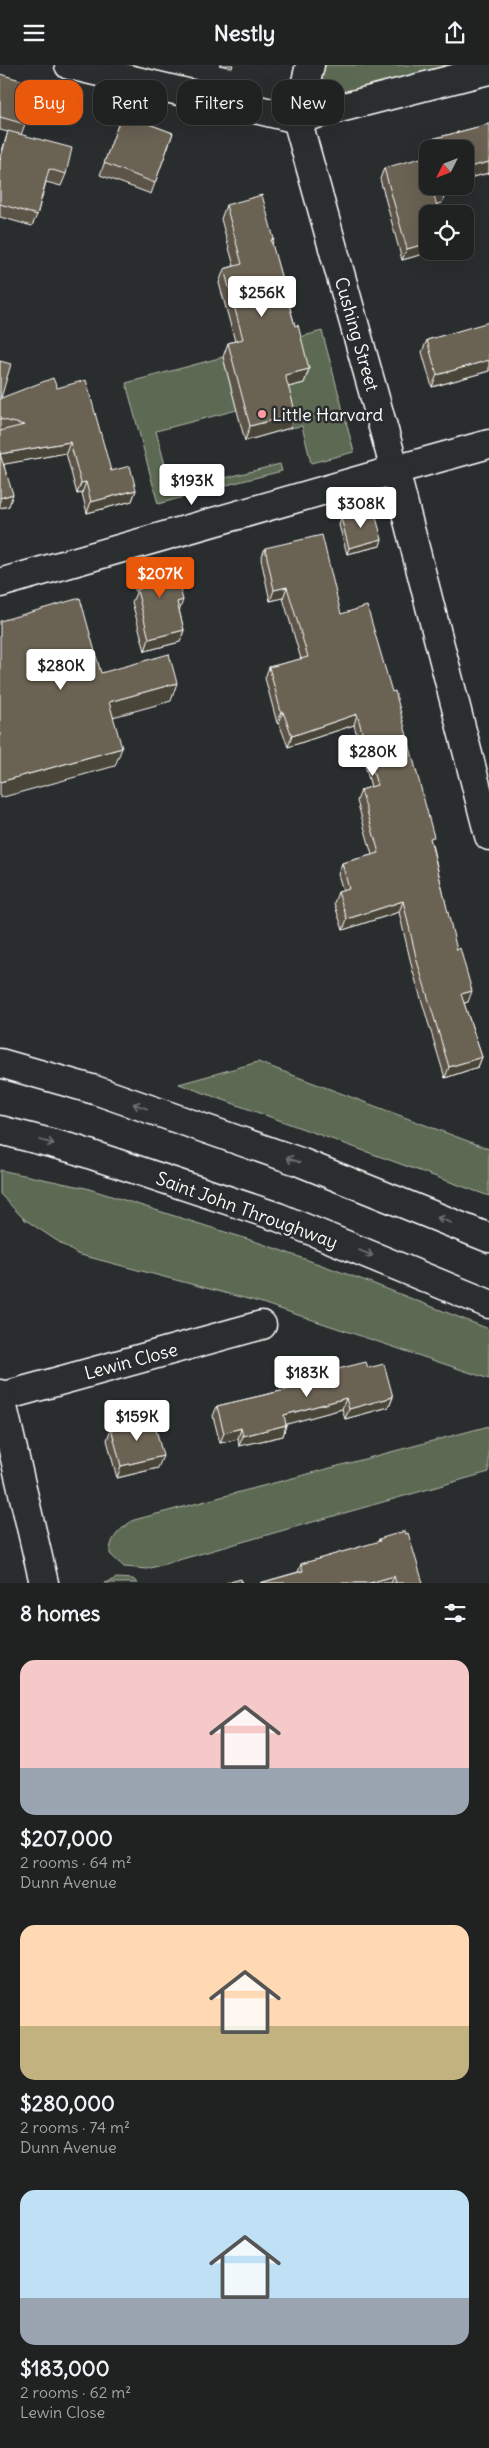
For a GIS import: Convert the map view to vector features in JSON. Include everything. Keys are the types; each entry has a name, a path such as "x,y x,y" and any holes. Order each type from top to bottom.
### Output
{"main road":[{"path":"69,65 272,113"},
{"name":"Cushing Street","path":"306,80 310,65"},
{"path":"344,107 489,70"},
{"name":"Cushing Street","path":"299,125 395,470 489,836"},
{"path":"0,583 489,445"},
{"path":"0,1063 96,1090 300,1162 489,1238"},
{"name":"Saint John Throughway","path":"0,1130 74,1149 278,1217 489,1304"},
{"name":"Lewin Close","path":"0,1395 262,1325"},
{"path":"0,1395 44,1583"}],"green space":[{"path":"310,65 489,65 344,106 344,80 306,80"},
{"path":"322,331 354,452 311,463 302,426 290,428 280,390 293,339"},
{"path":"223,357 237,410 156,431 172,491 192,486 194,494 158,504 126,383"},
{"path":"280,464 282,471 223,486 221,479"},
{"path":"258,1062 489,1149 489,1196 179,1084"},
{"path":"0,1170 86,1188 260,1243 369,1282 489,1329 489,1379 259,1302 77,1254 24,1219 0,1194"},
{"path":"489,1426 489,1472 147,1569 124,1567 110,1554 114,1538 125,1526 134,1520"},
{"path":"117,1578 133,1579 138,1583 105,1583"}],"building":[{"path":"0,74 20,80 15,80 15,121 0,117"},
{"path":"489,124 489,162 474,166 474,140 432,139"},
{"path":"118,125 152,125 173,133 155,183 104,163"},
{"path":"8,131 72,148 66,174 49,169 37,215 0,204 0,161"},
{"path":"419,158 419,195 434,195 437,205 419,205 419,246 407,249 384,168"},
{"path":"262,195 274,239 271,240 295,326 298,325 309,369 285,375 296,414 250,426 228,343 243,339 224,269 242,264 226,205"},
{"path":"489,322 489,360 437,375 427,340"},
{"path":"0,361 11,364 1,398 53,378 57,388 86,380 111,471 130,466 136,490 91,502 86,482 81,483 70,442 0,454 0,431 24,425 0,419"},
{"path":"0,454 13,494 0,498"},
{"path":"374,510 382,539 349,548 341,518"},
{"path":"322,535 341,614 367,606 392,692 395,691 434,837 430,838 457,950 460,948 472,991 461,994 482,1057 449,1067 417,961 403,901 347,919 338,892 349,889 342,863 379,853 361,790 377,785 357,714 292,736 283,712 281,712 269,667 308,657 287,587 274,590 265,548"},
{"path":"167,560 167,564 173,562 183,600 177,602 184,630 149,639 137,590 142,588 137,571 140,570 139,567"},
{"path":"80,598 101,673 169,654 177,683 109,702 122,748 0,782 0,621"},
{"path":"366,1362 368,1368 384,1364 393,1397 349,1409 346,1398 284,1415 286,1425 243,1436 241,1428 224,1433 217,1406 320,1382 318,1374"},
{"path":"153,1418 163,1456 121,1466 111,1428"},
{"path":"405,1531 405,1534 408,1533 423,1583 396,1583 394,1576 370,1583 260,1583 303,1571 301,1564 380,1541 379,1539"},
{"path":"241,1579 242,1583 226,1583"}],"place":[{"name":"Little Harvard","path":"262,414"}]}
